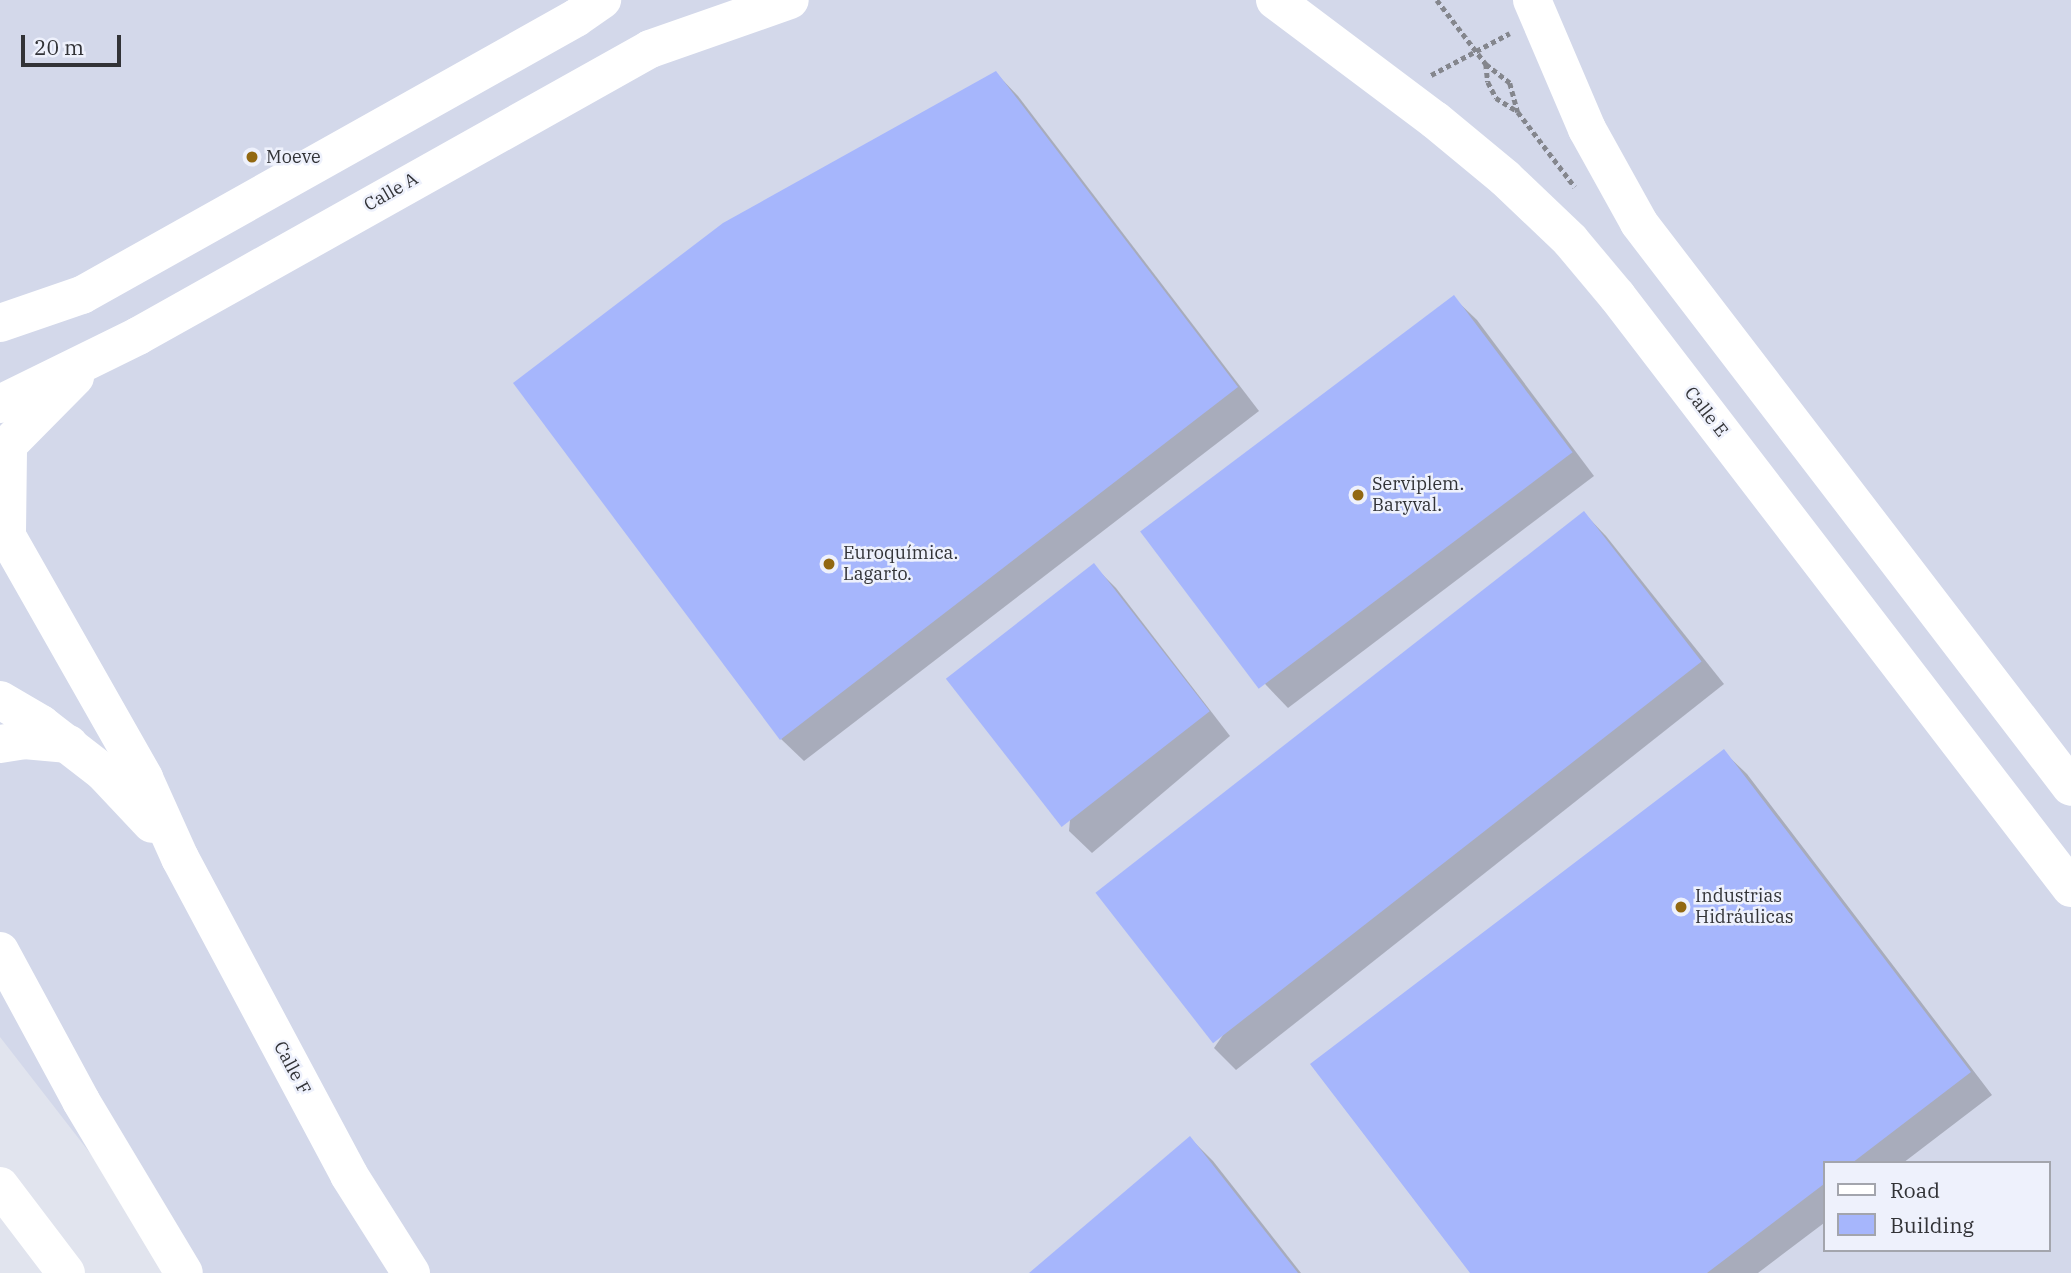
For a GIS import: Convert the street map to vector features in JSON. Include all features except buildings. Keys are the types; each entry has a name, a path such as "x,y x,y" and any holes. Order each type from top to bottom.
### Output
{"main road":[{"path":"0,347 82,295 576,18 601,0"},
{"name":"Calle A","path":"0,404 101,354 650,49 790,0"},
{"name":"Calle E","path":"1254,0 1287,8 1399,91 1505,178 1570,240 1617,296 2071,888"},
{"path":"1536,9 1587,129 1639,223 2071,787"},
{"path":"0,323 82,295"},
{"path":"101,354 4,448 4,528 144,778 180,858"},
{"path":"0,699 69,744 122,790 180,858"},
{"path":"0,744 24,740 69,744"},
{"name":"Calle F","path":"180,858 349,1175 411,1273"},
{"path":"0,951 81,1101 184,1273"},
{"path":"0,1186 66,1273"}],"path":[{"path":"1437,0 1486,64 1510,83 1518,112 1496,98 1488,82 1486,64"},
{"path":"1399,91 1476,51 1536,9"}],"shaded area":[{"path":"0,0 2071,0 2071,1273 183,1273 0,1037"}],"place":[{"name":"Moeve","path":"252,157"},
{"name":"Serviplem. Baryval.","path":"1358,495"},
{"name":"Euroquímica. Lagarto.","path":"829,564"},
{"name":"Industrias Hidráulicas","path":"1681,907"}]}
